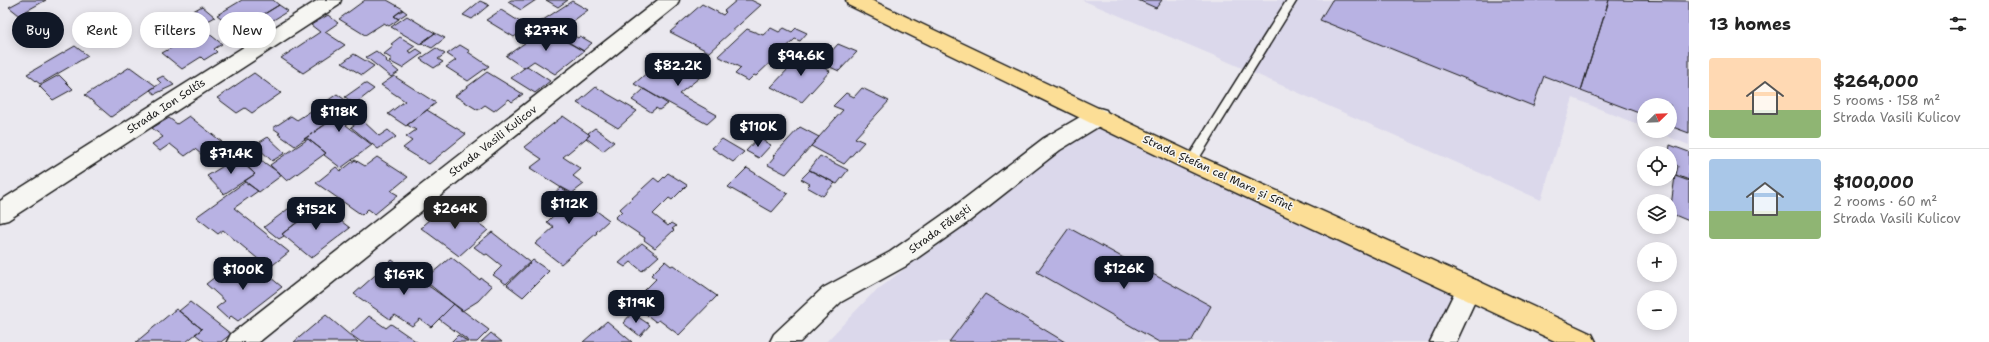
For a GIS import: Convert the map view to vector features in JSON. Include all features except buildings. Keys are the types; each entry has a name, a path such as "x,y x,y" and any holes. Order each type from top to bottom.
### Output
{"main road":[{"name":"Strada Ștefan cel Mare și Sfînt","path":"855,0 1099,116 1191,162 1469,288 1583,342"}],"street":[{"name":"Strada Ion Soltîs","path":"0,212 332,0"},
{"name":"Strada Vasili Kulicov","path":"240,342 670,0"},
{"name":"Strada Fălești","path":"783,342 832,295 898,259 959,216 1052,144 1099,116"},
{"path":"1443,342 1469,288"}],"lane":[{"path":"1191,162 1292,0"}],"shaded area":[{"path":"1082,0 1689,0 1689,145 1672,138 1677,138 1677,98 1637,98 1637,124 1573,98 1541,200 1215,56"},
{"path":"1099,116 1469,288 1445,342 826,342 871,295"}]}
